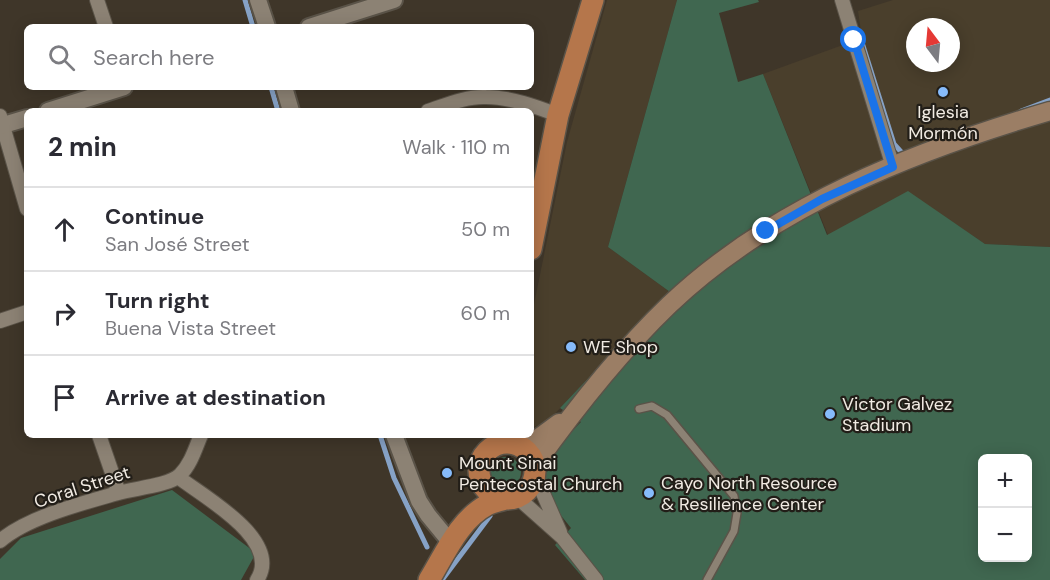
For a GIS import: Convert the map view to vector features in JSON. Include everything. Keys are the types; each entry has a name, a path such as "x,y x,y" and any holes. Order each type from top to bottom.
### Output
{"highway":[{"path":"534,234 558,115 590,1"},
{"path":"429,580 454,537 489,438"},
{"path":"454,537 476,513 488,505 511,498 525,493 532,485 535,470 530,454 517,442 498,444 482,460 480,476 484,487 493,495 511,498"}],"main road":[{"path":"535,470 572,413 642,332 671,303 738,249 793,214 893,167 1050,111"},
{"path":"517,442 543,436 572,413"}],"street":[{"path":"97,0 105,24"},
{"path":"258,0 266,24"},
{"path":"318,24 394,0"},
{"path":"842,0 893,167"},
{"path":"58,108 114,90"},
{"path":"285,90 290,108"},
{"path":"438,108 485,96 533,108"},
{"path":"534,108 558,115"},
{"path":"24,118 1,122 24,199"},
{"path":"0,321 24,313"},
{"path":"100,438 119,492"},
{"path":"200,438 189,464 178,477 246,528 258,543 262,560 261,575 257,580"},
{"path":"395,438 419,501 428,515 454,537"},
{"path":"535,470 562,537"},
{"name":"Coral Street","path":"0,541 17,529 39,519 119,492 178,477"},
{"path":"511,498 562,537 596,580"}],"lane":[{"path":"639,409 652,406 667,415 734,496 737,513 734,531 707,580"}],"shaded area":[{"path":"607,0 677,0 608,247 670,292 547,422 534,427 534,304 567,142"},
{"path":"893,0 1050,0 1050,247 985,244 908,192 828,235 763,74 862,38 858,11"}],"green space":[{"name":"Victor Galvez Stadium","path":"677,0 758,0 759,2 719,13 738,82 763,74 827,235 908,191 985,244 1050,247 1050,580 585,580 555,545 571,528 550,499 543,480 546,465 551,457 581,422 560,408 670,292 608,247"},
{"path":"506,457 517,461 521,472 517,483 506,487 495,483 491,472 495,461"},
{"path":"172,490 256,553 241,580 0,580 0,559 21,538"}],"waterway":[{"path":"245,0 252,24"},
{"path":"859,33 894,144 903,154 908,152"},
{"path":"272,90 277,108"},
{"path":"1021,111 1050,100"},
{"path":"381,438 394,478 427,547"},
{"path":"442,580 490,516"}],"place":[{"name":"Iglesia Mormón","path":"943,92"},
{"name":"WE Shop","path":"571,347"},
{"name":"Victor Galvez Stadium","path":"830,414"},
{"name":"Mount Sinai Pentecostal Church","path":"447,473"},
{"name":"Cayo North Resource & Resilience Center","path":"649,493"}],"route":[{"path":"766,231 822,199 893,167 854,40"}]}
